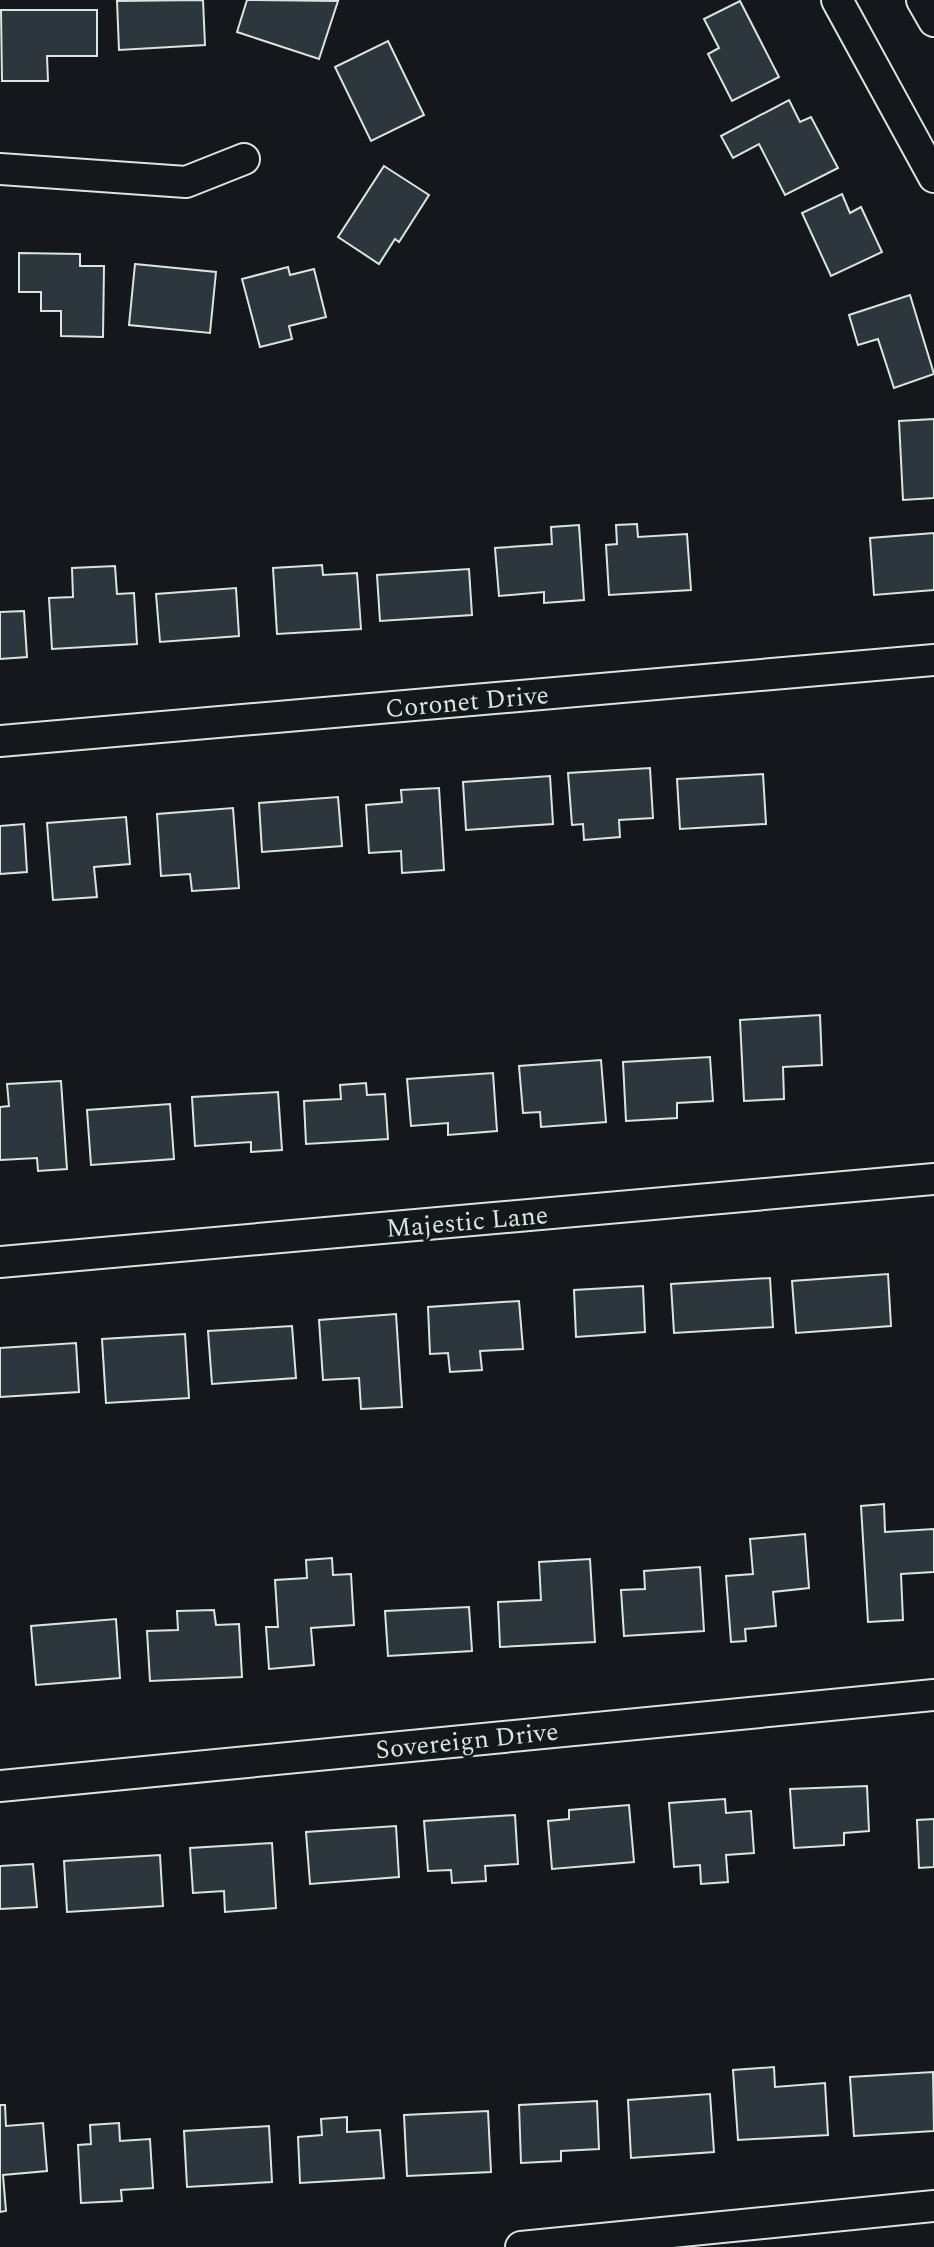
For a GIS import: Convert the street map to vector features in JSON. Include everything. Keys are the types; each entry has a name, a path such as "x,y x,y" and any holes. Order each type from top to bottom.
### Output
{"street":[{"path":"837,0 934,177"},
{"path":"922,0 934,21"},
{"path":"0,169 186,182 244,159"},
{"name":"Coronet Drive","path":"0,741 934,660"},
{"name":"Majestic Lane","path":"0,1262 934,1179"},
{"name":"Sovereign Drive","path":"0,1786 934,1695"},
{"path":"521,2247 934,2206"}],"building":[{"path":"203,0 205,45 119,50 117,1"},
{"path":"247,0 338,1 319,59 237,32"},
{"path":"740,1 779,77 732,101 708,54 719,48 704,19"},
{"path":"1,10 97,10 97,56 47,56 48,81 2,81"},
{"path":"388,41 424,115 371,141 335,67"},
{"path":"789,100 800,122 811,117 838,168 785,195 759,144 733,158 721,136"},
{"path":"384,166 429,195 399,242 395,239 379,264 338,237"},
{"path":"842,194 850,213 861,207 882,252 831,276 802,213"},
{"path":"19,253 80,254 80,266 104,266 103,337 61,336 61,311 41,311 41,292 19,292"},
{"path":"135,264 216,272 210,333 129,325"},
{"path":"288,267 290,275 314,269 326,317 289,326 292,339 260,347 242,279"},
{"path":"910,295 934,374 894,388 878,339 858,345 849,315"},
{"path":"934,419 934,498 903,500 899,421"},
{"path":"637,524 638,537 687,534 691,590 609,595 606,545 617,544 616,525"},
{"path":"579,525 584,600 544,603 544,592 499,596 495,548 552,544 551,527"},
{"path":"934,533 934,590 874,595 870,538"},
{"path":"322,565 323,575 357,573 361,629 277,634 273,568"},
{"path":"115,566 117,594 134,593 137,644 52,649 49,598 73,597 72,568"},
{"path":"469,569 472,615 380,621 377,575"},
{"path":"236,588 239,636 160,642 156,594"},
{"path":"24,611 27,657 0,659 0,612"},
{"path":"650,768 653,818 619,820 620,837 584,840 583,824 572,825 568,773"},
{"path":"763,774 766,824 680,829 677,779"},
{"path":"550,776 553,824 466,830 463,782"},
{"path":"439,788 444,870 402,873 401,851 369,853 366,805 402,802 401,790"},
{"path":"338,797 342,846 262,852 259,803"},
{"path":"233,808 239,888 192,891 190,874 161,876 157,814"},
{"path":"126,817 130,864 94,867 97,897 53,900 47,823"},
{"path":"24,824 27,872 0,874 0,826"},
{"path":"820,1015 822,1065 783,1067 784,1099 744,1101 740,1020"},
{"path":"710,1057 713,1101 677,1103 677,1118 626,1121 623,1062"},
{"path":"601,1060 606,1122 541,1127 540,1112 523,1113 519,1066"},
{"path":"493,1073 497,1131 448,1135 448,1123 411,1126 407,1079"},
{"path":"61,1081 67,1169 38,1171 37,1158 0,1160 0,1107 9,1106 7,1084"},
{"path":"366,1083 367,1095 385,1094 388,1139 306,1144 304,1101 341,1099 340,1085"},
{"path":"278,1092 282,1150 251,1152 251,1142 195,1146 192,1097"},
{"path":"170,1104 174,1159 91,1165 87,1110"},
{"path":"888,1274 891,1326 796,1333 792,1281"},
{"path":"770,1278 773,1327 674,1333 671,1284"},
{"path":"643,1286 645,1332 576,1337 574,1290"},
{"path":"519,1301 523,1349 480,1351 482,1370 450,1372 448,1353 430,1354 428,1307"},
{"path":"396,1314 402,1407 361,1409 359,1378 323,1380 319,1320"},
{"path":"292,1326 296,1378 212,1384 208,1331"},
{"path":"185,1334 189,1398 106,1403 102,1339"},
{"path":"76,1343 79,1392 0,1397 0,1348"},
{"path":"884,1504 885,1532 934,1529 934,1572 901,1574 903,1620 868,1622 861,1506"},
{"path":"805,1534 809,1588 773,1592 776,1626 745,1629 746,1641 731,1642 726,1576 753,1574 750,1539"},
{"path":"332,1558 333,1575 351,1574 354,1625 311,1628 314,1665 269,1669 266,1627 278,1627 275,1580 307,1578 306,1560"},
{"path":"590,1559 595,1642 500,1647 498,1602 541,1600 539,1562"},
{"path":"700,1567 704,1631 624,1636 621,1590 645,1589 644,1571"},
{"path":"469,1607 472,1651 388,1656 385,1611"},
{"path":"214,1610 216,1625 239,1624 242,1677 150,1681 147,1631 178,1630 177,1611"},
{"path":"116,1619 120,1678 36,1685 31,1626"},
{"path":"867,1786 869,1831 844,1833 844,1845 794,1848 790,1789"},
{"path":"725,1799 726,1813 751,1811 754,1853 726,1855 728,1882 701,1884 700,1865 674,1867 669,1803"},
{"path":"629,1805 634,1862 552,1869 548,1821 569,1819 569,1810"},
{"path":"515,1815 518,1864 485,1866 486,1881 452,1883 451,1870 428,1871 424,1821"},
{"path":"934,1819 934,1867 919,1868 917,1820"},
{"path":"396,1826 399,1877 310,1884 306,1832"},
{"path":"272,1843 276,1908 225,1912 224,1891 193,1893 190,1848"},
{"path":"160,1855 163,1906 67,1912 64,1861"},
{"path":"33,1864 37,1907 0,1909 0,1866"},
{"path":"774,2067 775,2087 825,2083 828,2135 738,2140 733,2070"},
{"path":"933,2072 934,2131 854,2136 850,2077"},
{"path":"710,2094 714,2152 631,2158 628,2100"},
{"path":"597,2101 599,2149 561,2151 561,2161 521,2163 519,2105"},
{"path":"0,2105 5,2105 6,2126 43,2123 47,2171 3,2175 6,2211 0,2212"},
{"path":"488,2111 491,2172 407,2176 404,2115"},
{"path":"347,2117 347,2132 380,2130 384,2178 300,2183 298,2137 322,2135 321,2119"},
{"path":"119,2123 120,2141 150,2139 153,2188 121,2190 122,2201 81,2203 78,2145 91,2144 90,2125"},
{"path":"269,2126 272,2182 187,2187 184,2131"}]}
